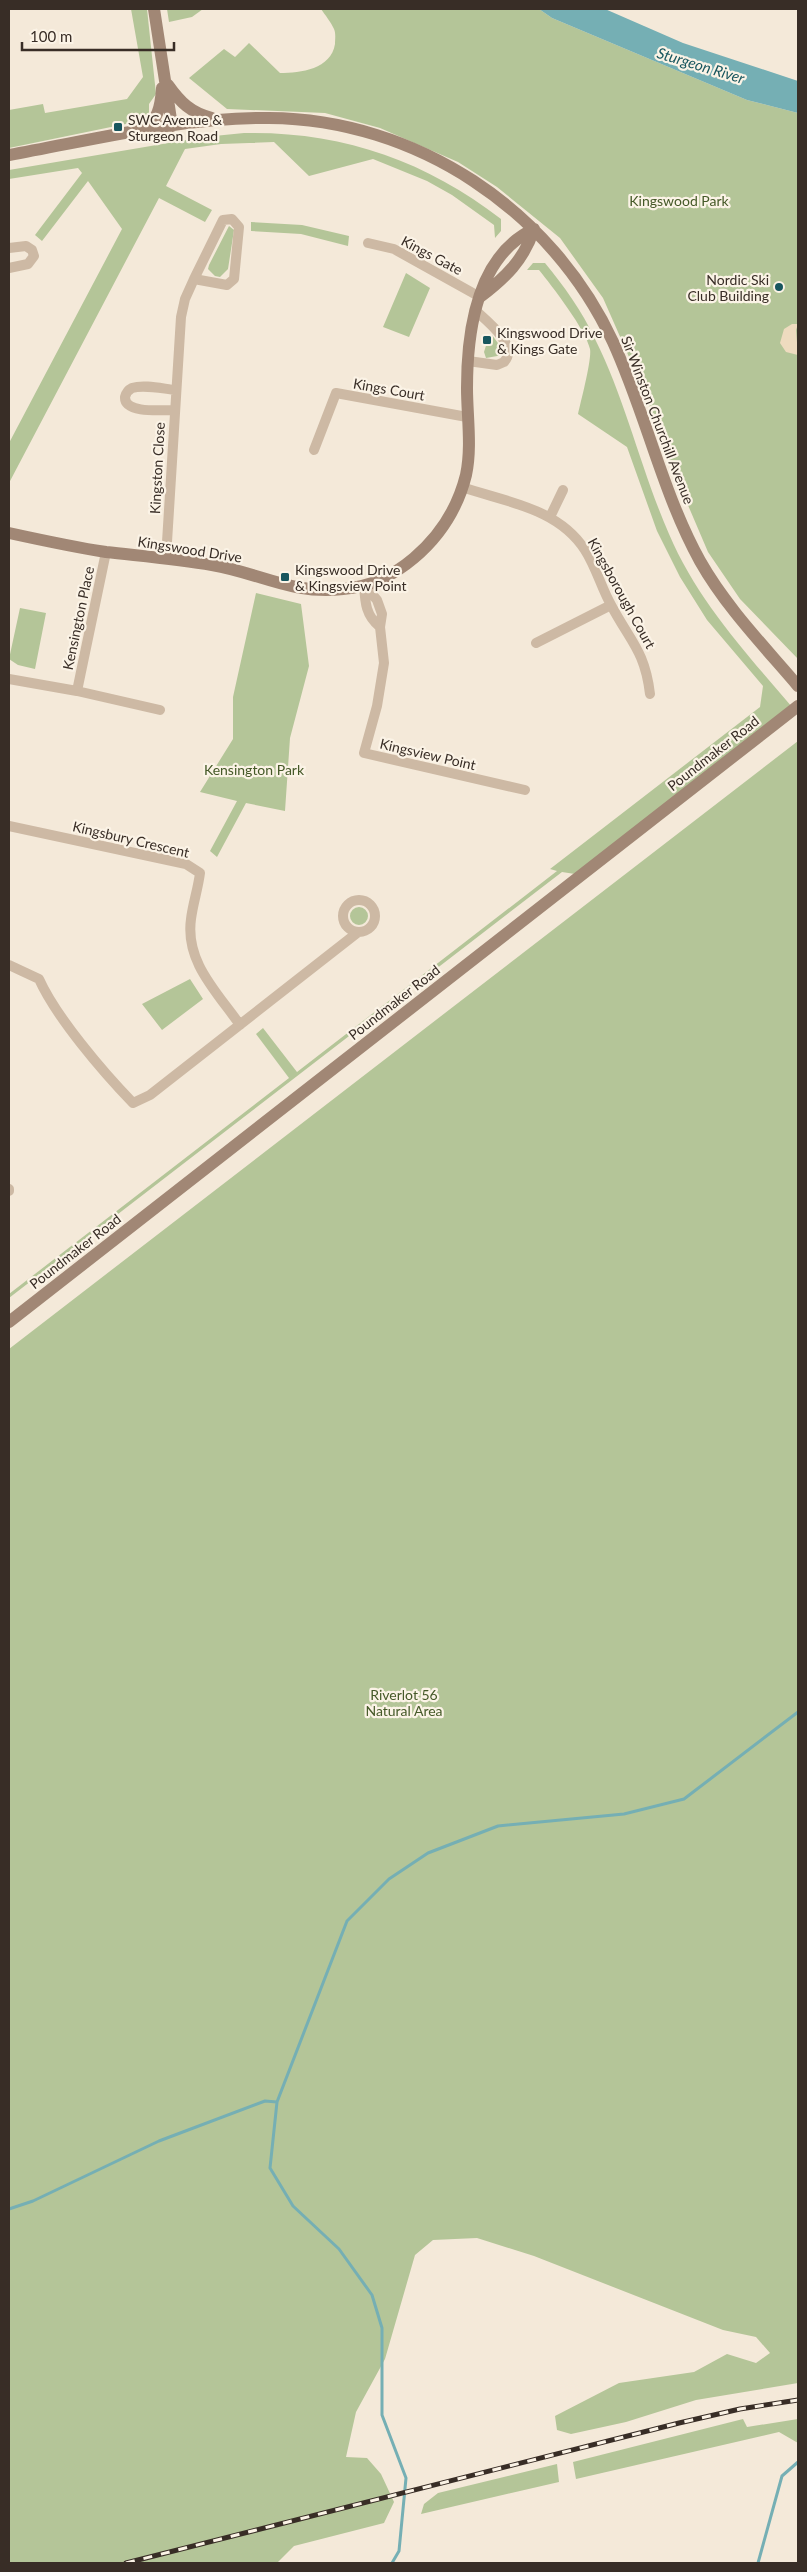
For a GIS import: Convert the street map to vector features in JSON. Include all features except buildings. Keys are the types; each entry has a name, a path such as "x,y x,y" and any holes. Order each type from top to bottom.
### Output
{"street":[{"path":"154,9 172,126"},
{"path":"137,132 154,122 161,100 164,70"},
{"path":"167,84 176,98 193,112 220,120"},
{"name":"Sir Winston Churchill Avenue","path":"9,155 172,126 220,120 269,118 316,121 391,139 459,171 504,202 534,229 579,282 606,327 629,380 674,506 704,568 735,612 798,686"},
{"name":"Kingston Close","path":"166,558 174,410 184,299 194,279 224,220 232,219 238,226 234,279 227,285 194,279"},
{"path":"480,297 499,283 527,250 534,229"},
{"name":"Kings Gate","path":"368,243 394,249 480,297"},
{"path":"9,248 26,246 32,250 34,256 28,264 9,268"},
{"name":"Kingswood Drive","path":"9,533 106,552 166,558 228,568 303,590 344,590 364,586 400,569 425,548 452,512 462,487 468,461 468,361 480,297"},
{"path":"468,361 497,364 507,360 509,353 502,339 476,311"},
{"name":"Kingston Close","path":"174,410 133,409 127,404 125,397 128,391 134,388 176,390"},
{"name":"Kings Court","path":"314,450 336,393 467,417"},
{"name":"Kingsborough Court","path":"462,487 550,517 570,532 585,550 611,605 640,652 647,670 650,694"},
{"path":"550,517 563,490"},
{"name":"Kensington Place","path":"77,690 106,552"},
{"name":"Kingsview Point","path":"364,586 365,606 371,620 380,627 384,663 377,706 364,753 525,790"},
{"path":"536,643 611,605"},
{"name":"Kensington Place","path":"9,679 77,690 160,710"},
{"name":"Poundmaker Road","path":"9,1322 798,706"},
{"name":"Kingsbury Crescent","path":"9,826 186,864 197,870 200,873 198,894 191,919 194,956 202,974 240,1025"},
{"path":"9,965 39,978 51,1002 114,1084 133,1103 150,1095 357,933"}],"green space":[{"path":"131,9 147,9 156,94 149,104 149,116 145,120 9,148 9,110 43,104 45,113 127,99 143,77"},
{"path":"167,9 203,9 192,17 169,22"},
{"name":"Kingswood Park","path":"321,9 539,9 552,18 747,100 798,113 798,659 740,599 708,552 670,463 644,391 603,298 560,238 497,187 458,162 380,128 325,113 227,109 189,78 224,49 235,57 249,43 280,73 314,68 328,59 335,44 333,26"},
{"path":"244,133 314,137 380,153 412,165 472,198 501,219 501,231 495,238 494,225 452,195 427,181 373,159 309,176 274,142 221,144 185,149 166,186 212,210 205,222 159,198 9,483 9,443 122,229 88,181 42,241 35,235 82,173 78,168 9,179 9,170 204,137"},
{"path":"251,222 302,225 349,236 348,246 301,234 251,231"},
{"path":"229,226 234,230 228,269 220,277 215,276 208,269 209,265"},
{"path":"533,263 545,263 572,299 590,329 616,387 659,510 680,558 708,604 792,707 575,874 562,872 9,1298 9,1294 289,1078 256,1034 263,1028 297,1072 557,871 550,869 760,707 763,686 707,620 680,577 657,531 627,447 578,414 588,371 590,349 576,320 545,277 539,270 527,270"},
{"path":"406,273 430,288 409,337 383,327"},
{"path":"492,335 503,350 503,355 486,358 484,352 489,336"},
{"name":"Kensington Park","path":"256,593 301,604 309,666 290,738 285,811 246,803 217,857 210,851 237,801 200,792 233,739 233,697"},
{"path":"20,608 46,613 35,669 18,665 9,659"},
{"name":"Riverlot 56 Natural Area","path":"798,741 798,2383 696,2400 626,2422 571,2434 557,2430 555,2416 619,2383 694,2372 727,2354 756,2363 770,2353 756,2337 723,2330 534,2256 477,2238 433,2240 415,2255 385,2359 356,2412 346,2457 367,2458 381,2474 394,2502 384,2523 294,2546 277,2563 9,2563 9,1349"},
{"path":"359,907 365,910 368,916 365,922 359,925 353,922 350,916 353,910"},
{"path":"190,979 203,999 162,1030 142,1004"},
{"path":"743,2419 747,2427 798,2419 798,2443 779,2432 576,2479 573,2462"},
{"path":"557,2464 559,2482 421,2514 424,2504 438,2493"}],"shaded area":[{"path":"792,324 798,324 796,330 798,355 786,352 780,343 784,329"}],"water":[{"name":"Sturgeon River","path":"539,9 605,9 683,43 798,81 798,113 747,100 552,18"}],"waterway":[{"path":"392,2563 399,2551 406,2478 382,2415 382,2328 372,2295 339,2249 293,2206 270,2168 277,2102 347,1921 389,1879 428,1853 498,1826 624,1814 684,1799 798,1712"},
{"path":"9,2209 33,2201 159,2141 265,2101 277,2102"},
{"path":"758,2563 782,2476 798,2462"}],"railway":[{"path":"126,2563 679,2423 740,2409 798,2400"}],"place":[{"name":"SWC Avenue & Sturgeon Road","path":"118,127"},
{"name":"Nordic Ski Club Building","path":"779,287"},
{"name":"Kingswood Drive & Kings Gate","path":"487,340"},
{"name":"Kingswood Drive & Kingsview Point","path":"285,577"}]}
